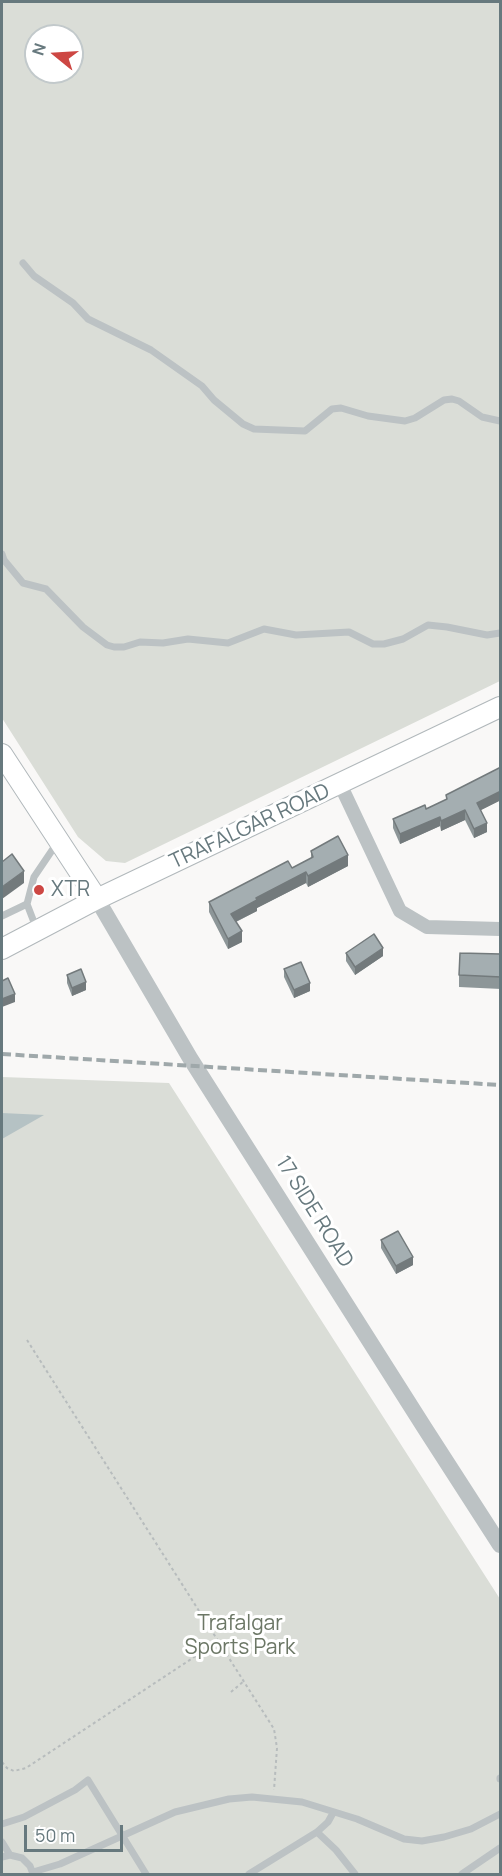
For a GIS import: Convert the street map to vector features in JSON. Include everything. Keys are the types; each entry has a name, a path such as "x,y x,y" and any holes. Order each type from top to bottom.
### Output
{"main road":[{"name":"TRAFALGAR ROAD","path":"2,949 97,899 501,707"},
{"path":"2,754 97,899"}],"street":[{"path":"340,784 400,911 427,927 501,929"},
{"name":"17 SIDE ROAD","path":"97,899 189,1058 501,1545"}],"lane":[{"path":"23,263 34,276 74,303 88,319 151,350 202,386 214,400 243,424 254,429 305,431 332,409 341,408 368,416 405,421 415,418 444,400 452,399 459,401 482,417 501,421"},
{"path":"2,554 4,560 23,583 46,589 83,627 107,645 114,647 124,647 140,642 163,643 188,639 228,643 264,629 296,635 349,632 373,644 403,639 428,625 487,635 501,633"},
{"path":"37,930 27,904 33,877 59,841"},
{"path":"2,916 27,904"},
{"path":"2,1824 24,1816 75,1790 88,1780 146,1875"},
{"path":"2,1857 10,1855 22,1858 33,1873 60,1864 175,1812 206,1804 252,1797 273,1797 302,1802 357,1819 404,1839 422,1841 444,1838 471,1829 501,1814"},
{"path":"249,1875 317,1832 328,1822 333,1813"},
{"path":"317,1832 336,1850 355,1875"},
{"path":"2,1842 10,1855"},
{"path":"462,1875 501,1848"}],"path":[{"path":"27,1340 269,1721 277,1738 273,1797"},
{"path":"2,1761 7,1768 14,1771 26,1768 217,1642"},
{"path":"231,1692 244,1681"}],"green space":[{"path":"2,2 500,2 500,681 125,863 106,861 78,837 2,718"},
{"name":"Trafalgar Sports Park","path":"2,1077 169,1083 500,1599 500,1874 2,1874"}],"shaded area":[{"path":"2,1113 44,1115 2,1139"}],"building":[{"path":"501,767 501,791 477,803 487,823 474,829 465,810 441,821 440,817 400,834 393,819 425,805 426,809 447,799 446,795"},
{"path":"338,836 348,855 308,876 306,872 231,914 242,931 228,939 209,902 288,861 292,868 313,857 311,851"},
{"path":"12,854 24,871 2,887 2,862"},
{"path":"374,934 383,948 355,967 346,953"},
{"path":"460,953 501,954 501,977 459,975"},
{"path":"301,962 310,983 294,990 284,969"},
{"path":"81,969 86,982 72,988 67,975"},
{"path":"8,978 15,994 2,999 2,981"},
{"path":"398,1231 413,1257 396,1266 381,1240"}],"railway":[{"path":"2,1054 500,1085"}],"place":[{"name":"XTR","path":"39,890"}]}
